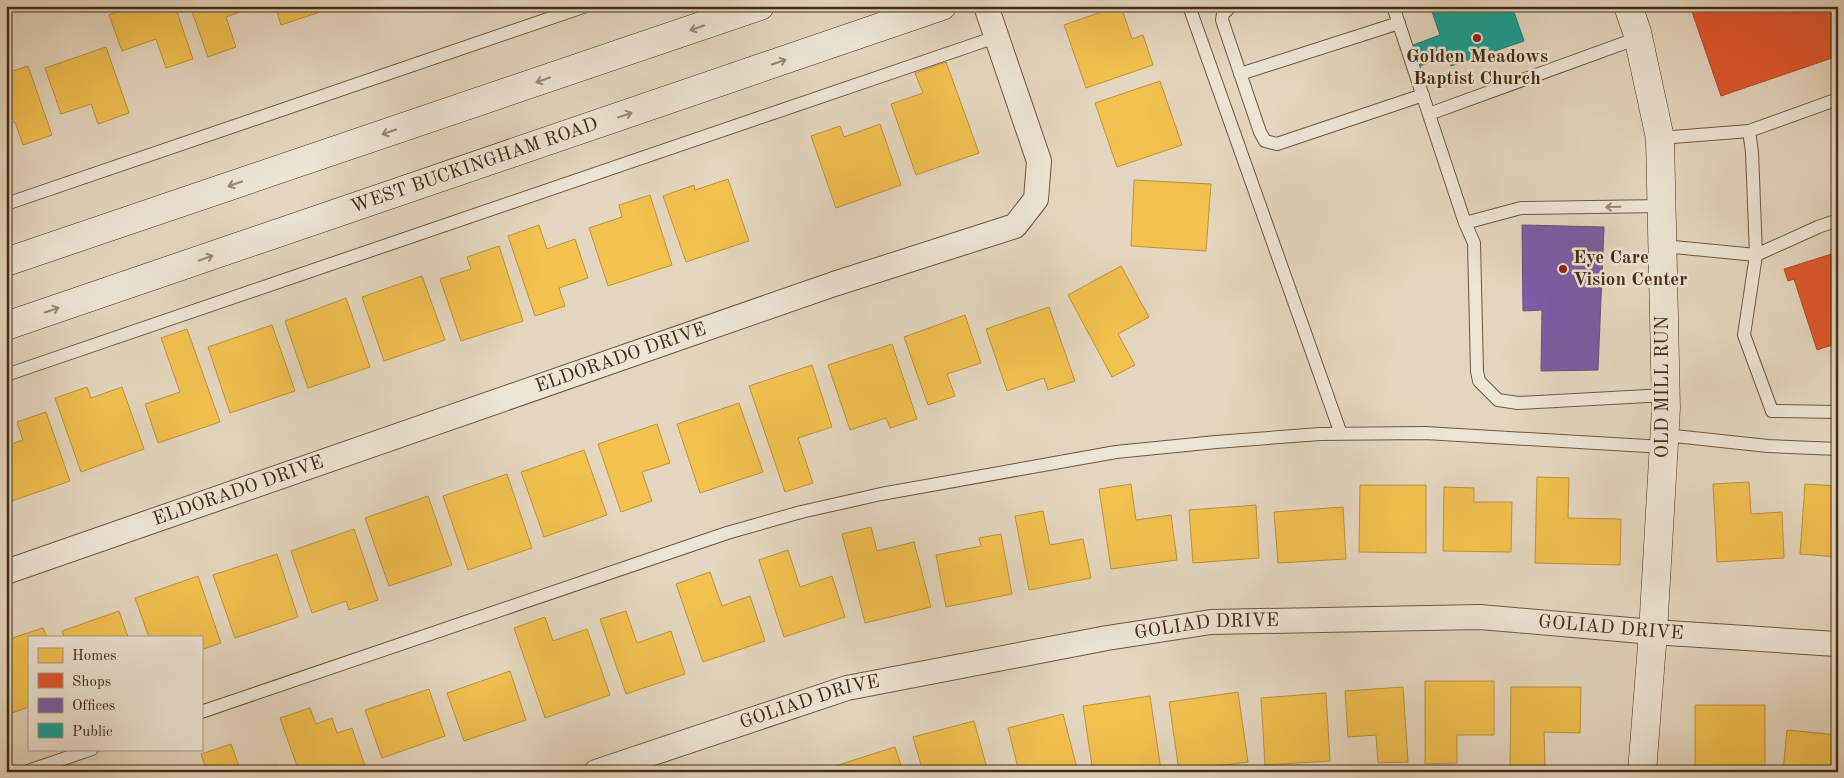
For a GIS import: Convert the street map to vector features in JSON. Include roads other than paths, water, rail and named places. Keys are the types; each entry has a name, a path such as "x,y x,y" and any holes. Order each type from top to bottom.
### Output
{"main road":[{"path":"6,262 760,6"},
{"name":"WEST BUCKINGHAM ROAD","path":"6,326 942,6"},
{"name":"OLD MILL RUN","path":"1628,6 1638,38 1660,138 1666,395 1653,632 1642,772"}],"street":[{"name":"ELDORADO DRIVE","path":"6,572 834,284 1015,226 1036,199 1039,161 986,6"},
{"name":"GOLIAD DRIVE","path":"596,772 847,688 1107,638 1211,622 1480,617 1653,632 1836,644"}],"lane":[{"path":"6,204 586,6"},
{"path":"1189,6 1341,434"},
{"path":"1231,6 1223,14 1222,20 1260,132 1265,141 1277,144 1423,95"},
{"path":"1394,6 1465,223 1474,243 1476,370 1479,381 1498,400 1518,403 1666,395"},
{"path":"1240,74 1399,22"},
{"path":"6,375 996,37"},
{"path":"1429,114 1638,38"},
{"path":"1660,138 1749,131 1838,99"},
{"path":"1749,131 1752,152 1756,255 1744,335 1772,411 1838,412"},
{"path":"1465,223 1521,208 1662,206"},
{"path":"1663,246 1756,255 1838,220"},
{"path":"202,712 727,533 800,512 890,492 1116,452 1302,435 1425,433 1838,449"},
{"path":"26,772 89,750"}],"place":[{"name":"Golden Meadows Baptist Church","path":"1477,38"},
{"name":"Eye Care Vision Center","path":"1563,269"}]}
